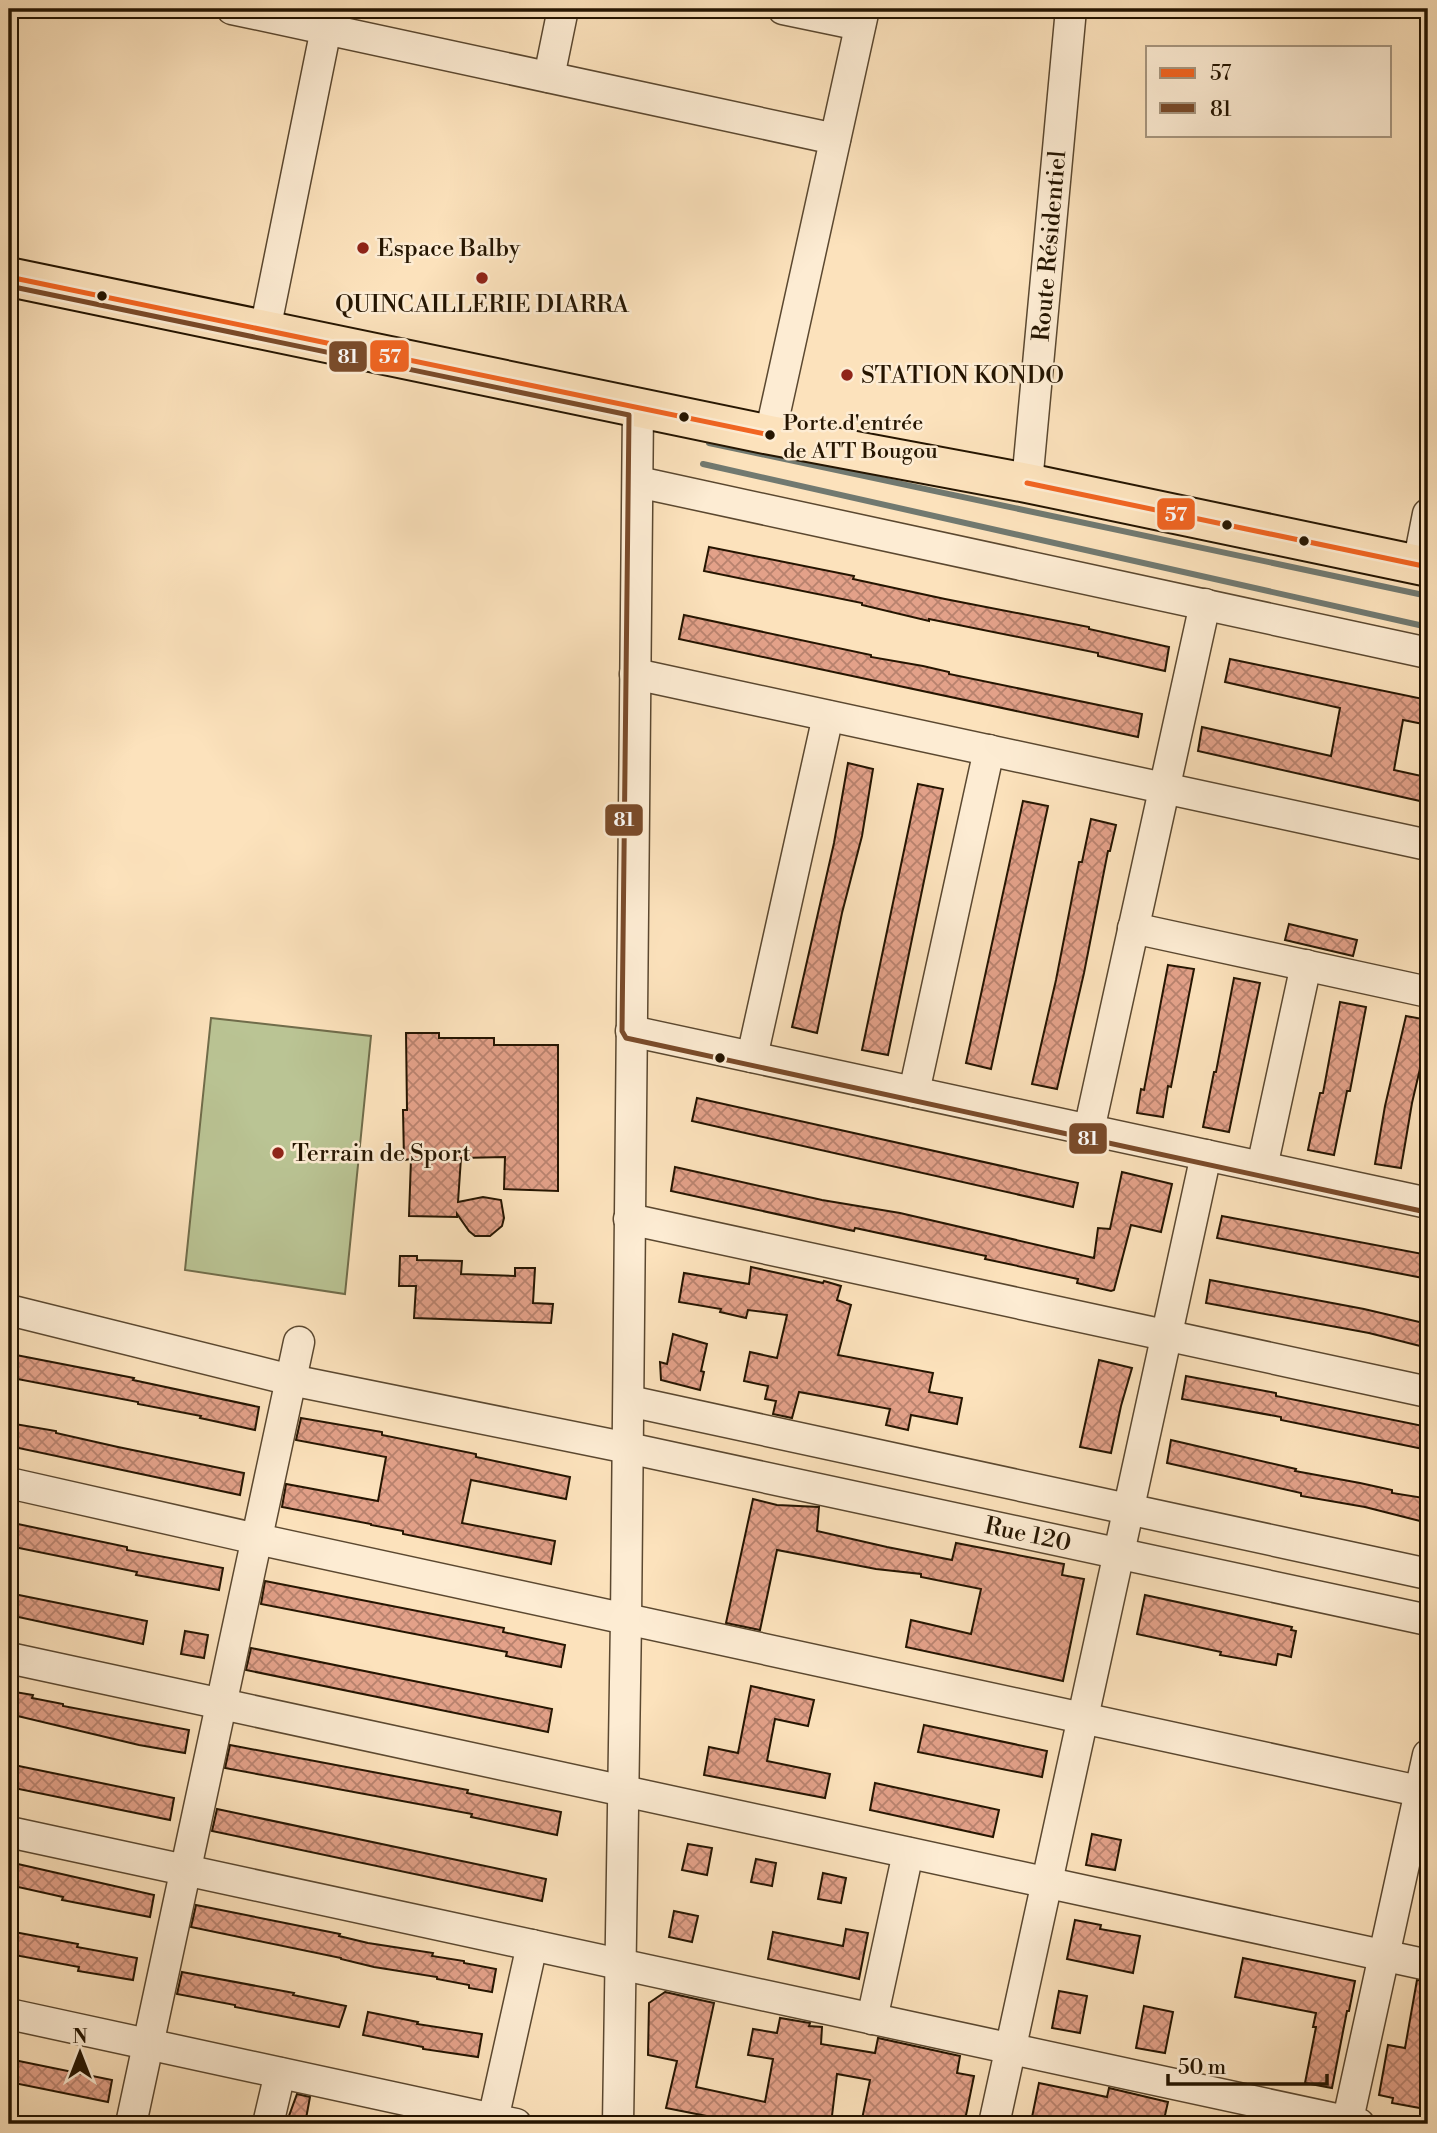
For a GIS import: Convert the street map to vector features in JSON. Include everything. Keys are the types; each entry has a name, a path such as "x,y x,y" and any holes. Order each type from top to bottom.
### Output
{"highway":[{"path":"9,277 769,435 1027,484 1423,566"}],"street":[{"path":"232,9 328,19 549,77 835,139"},
{"path":"549,77 563,9"},
{"path":"769,435 862,17 783,9"},
{"name":"Route Résidentiel","path":"1027,484 1071,9"},
{"path":"265,330 328,19"},
{"path":"618,2124 629,1401 638,408"},
{"path":"638,482 1428,653"},
{"path":"1423,566 1428,514"},
{"path":"1089,1130 1205,604"},
{"path":"635,674 1428,845"},
{"path":"752,1057 828,716"},
{"path":"914,1092 989,750"},
{"path":"1133,928 1428,992"},
{"path":"1262,1167 1306,965"},
{"path":"631,1031 1428,1203"},
{"path":"993,2124 1206,1155"},
{"path":"629,1219 1428,1392"},
{"name":"Rue 120","path":"9,1310 291,1380 628,1448 1428,1620"},
{"path":"131,2124 299,1342"},
{"path":"629,1401 1428,1574"},
{"path":"9,1483 1424,1792"},
{"path":"9,1658 1428,1965"},
{"path":"9,1832 1351,2123 1384,1956 1424,1792 1428,1755"},
{"path":"872,2019 908,1853"},
{"path":"9,2014 501,2123 532,1945"},
{"path":"268,2124 280,2073"}],"green space":[{"name":"Terrain de Sport","path":"211,1018 371,1036 345,1294 185,1270"}],"building":[{"path":"709,547 854,576 853,579 945,599 1089,627 1169,647 1165,671 1098,656 1098,653 929,621 862,603 704,571"},
{"path":"684,615 1142,714 1138,737 679,639"},
{"path":"1230,659 1428,700 1428,725 1403,720 1394,770 1426,777 1420,801 1198,751 1202,727 1331,756 1340,708 1225,682"},
{"path":"848,763 873,769 862,836 842,913 817,1033 792,1027 834,843"},
{"path":"918,784 943,789 888,1055 862,1050"},
{"path":"1023,801 1048,806 991,1069 966,1063"},
{"path":"1091,819 1116,825 1108,851 1057,1089 1032,1084 1079,862 1082,862"},
{"path":"1289,924 1357,940 1353,956 1285,940"},
{"path":"1168,965 1194,969 1163,1117 1137,1113 1141,1089 1144,1090"},
{"path":"1234,978 1260,983 1229,1132 1203,1127"},
{"path":"1340,1002 1366,1007 1350,1091 1347,1091 1334,1155 1308,1150 1320,1093 1323,1093"},
{"path":"1406,1016 1428,1020 1428,1044 1426,1043 1412,1103 1401,1168 1375,1164 1385,1106"},
{"path":"406,1033 439,1033 439,1038 494,1038 494,1045 558,1045 558,1191 504,1189 505,1157 461,1158 458,1202 483,1197 501,1200 504,1218 502,1226 490,1236 475,1236 457,1214 457,1217 409,1216 411,1159 404,1160 403,1110 407,1110"},
{"path":"697,1098 1078,1183 1073,1207 692,1121"},
{"path":"675,1167 822,1200 900,1213 1094,1258 1098,1228 1110,1229 1122,1172 1172,1184 1161,1232 1131,1225 1114,1290 1111,1291 1077,1283 1078,1279 985,1259 986,1256 855,1228 854,1231 671,1191"},
{"path":"1222,1216 1428,1255 1428,1279 1217,1238"},
{"path":"400,1256 417,1256 417,1260 462,1261 461,1274 515,1276 515,1268 535,1268 533,1303 553,1304 551,1323 414,1318 416,1286 399,1286"},
{"path":"751,1267 841,1286 837,1300 851,1305 838,1355 933,1373 929,1392 962,1398 957,1424 911,1415 908,1430 886,1425 890,1409 799,1392 792,1418 773,1414 776,1401 765,1399 768,1386 744,1381 750,1352 777,1358 787,1315 748,1310 746,1318 720,1312 721,1309 679,1302 684,1273 749,1284"},
{"path":"1210,1280 1428,1324 1424,1347 1369,1333 1206,1303"},
{"path":"673,1334 707,1344 700,1390 661,1380 660,1362 667,1364"},
{"path":"16,1355 134,1378 133,1380 259,1407 255,1430 138,1402 12,1378"},
{"path":"1099,1360 1132,1368 1111,1453 1080,1447"},
{"path":"1186,1376 1428,1427 1428,1450 1281,1420 1281,1417 1182,1399"},
{"path":"301,1418 382,1432 382,1435 570,1477 566,1499 471,1480 462,1523 555,1541 551,1564 282,1507 286,1484 378,1501 386,1457 296,1440"},
{"path":"9,1423 244,1473 240,1495 9,1446"},
{"path":"1171,1440 1296,1469 1295,1471 1424,1498 1420,1521 1365,1507 1301,1496 1301,1493 1167,1463"},
{"path":"753,1499 777,1505 819,1507 817,1531 887,1547 952,1560 956,1543 1064,1564 1062,1575 1084,1579 1063,1681 906,1647 911,1620 971,1634 981,1589 921,1577 921,1574 876,1569 777,1550 760,1630 726,1623"},
{"path":"13,1523 127,1547 127,1550 223,1568 219,1590 136,1575 137,1572 9,1546"},
{"path":"265,1581 504,1628 503,1632 565,1645 561,1667 506,1656 507,1652 261,1604"},
{"path":"9,1593 147,1621 143,1644 9,1615"},
{"path":"1145,1595 1292,1627 1291,1630 1296,1631 1291,1657 1278,1654 1276,1665 1220,1655 1221,1652 1137,1634"},
{"path":"185,1631 208,1635 204,1658 181,1654"},
{"path":"251,1648 552,1709 548,1732 246,1670"},
{"path":"751,1686 814,1700 808,1726 775,1719 767,1761 830,1774 825,1798 704,1775 709,1747 738,1753"},
{"path":"9,1691 33,1695 32,1698 63,1706 189,1730 185,1753 139,1745 9,1714"},
{"path":"924,1725 1047,1751 1042,1777 918,1752"},
{"path":"230,1745 468,1790 467,1793 561,1812 557,1835 471,1817 472,1814 225,1768"},
{"path":"9,1764 174,1798 170,1820 9,1787"},
{"path":"875,1783 999,1810 993,1837 870,1810"},
{"path":"217,1809 546,1879 542,1901 212,1831"},
{"path":"1092,1834 1121,1840 1115,1870 1086,1865"},
{"path":"688,1844 712,1848 707,1875 682,1870"},
{"path":"756,1859 776,1863 772,1886 751,1882"},
{"path":"9,1862 154,1895 150,1917 62,1900 63,1897 9,1885"},
{"path":"823,1873 846,1878 841,1903 818,1899"},
{"path":"196,1905 340,1934 339,1936 368,1943 433,1953 432,1956 496,1969 492,1992 469,1988 469,1985 437,1977 374,1967 191,1927"},
{"path":"674,1911 698,1916 692,1942 669,1937"},
{"path":"1075,1920 1101,1925 1100,1929 1140,1936 1133,1973 1067,1959"},
{"path":"846,1929 868,1933 859,1979 768,1959 773,1932 843,1946"},
{"path":"9,1931 137,1958 133,1980 78,1971 79,1967 9,1954"},
{"path":"1243,1958 1355,1981 1332,2088 1305,2083 1316,2027 1313,2027 1316,2013 1235,1997"},
{"path":"182,1972 294,1993 293,1995 346,2006 339,2027 235,2007 177,1994"},
{"path":"1417,1980 1428,1982 1428,2065 1420,2108 1392,2103 1393,2098 1379,2095 1388,2045 1405,2048"},
{"path":"1059,1991 1087,1996 1080,2033 1052,2028"},
{"path":"665,1992 714,2003 696,2087 765,2102 773,2059 748,2055 753,2029 777,2033 780,2018 822,2027 821,2044 875,2053 878,2038 960,2056 957,2073 974,2076 965,2120 945,2116 944,2124 861,2124 870,2080 837,2074 831,2124 757,2124 666,2108 677,2061 648,2055 649,2003"},
{"path":"1144,2006 1173,2012 1165,2053 1136,2048"},
{"path":"368,2012 418,2022 417,2024 482,2034 478,2057 423,2049 363,2035"},
{"path":"9,2059 112,2080 108,2102 9,2082"},
{"path":"1039,2083 1107,2097 1109,2088 1168,2102 1163,2124 1031,2122"},
{"path":"297,2094 310,2097 305,2124 286,2124"}],"waterway":[{"path":"709,443 1428,596"},
{"path":"703,464 1428,627"}],"transit line":[{"name":"57","path":"9,277 770,435"},
{"name":"81","path":"9,286 629,415 622,1031 626,1038 1426,1212"},
{"name":"57","path":"1027,483 1428,567"}],"place":[{"name":"Espace Balby","path":"363,248"},
{"name":"QUINCAILLERIE DIARRA","path":"482,278"},
{"name":"STATION KONDO","path":"847,375"},
{"name":"Porte d'entrée de ATT Bougou","path":"770,435"},
{"name":"Terrain de Sport","path":"278,1153"}]}
